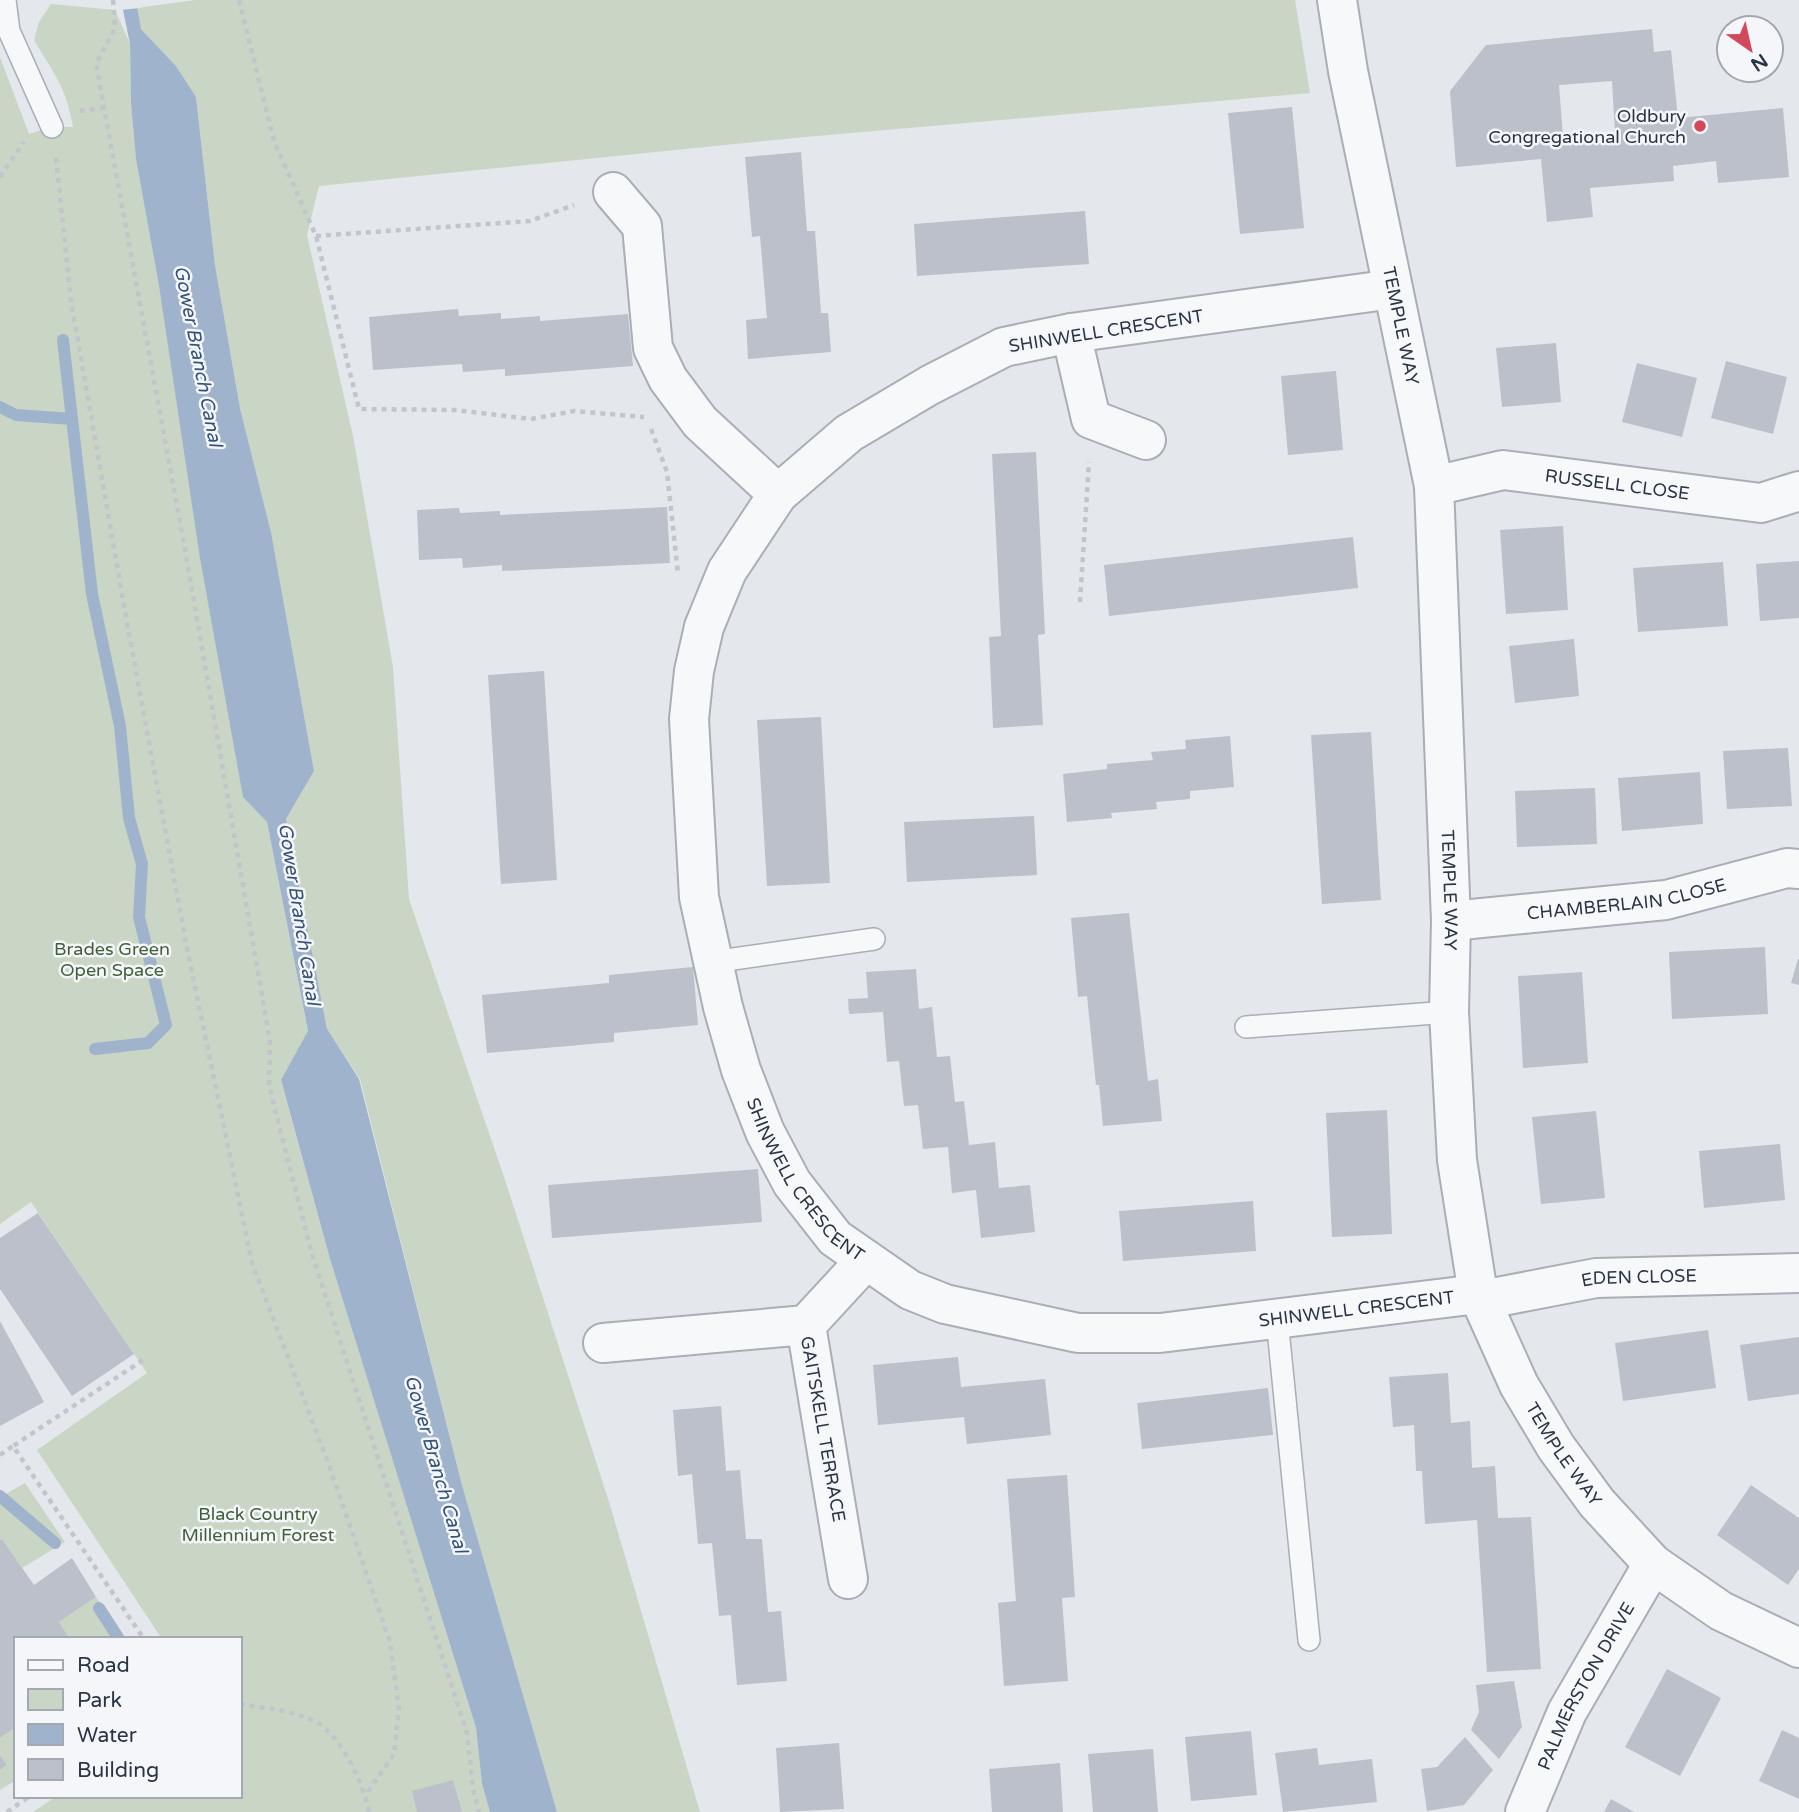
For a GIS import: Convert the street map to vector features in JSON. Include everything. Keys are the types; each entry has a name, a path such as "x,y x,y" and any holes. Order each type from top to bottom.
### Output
{"street":[{"name":"TEMPLE WAY","path":"1337,0 1348,71 1434,485 1451,921 1449,1012 1457,1160 1480,1297 1519,1385 1556,1447 1597,1503 1653,1564 1721,1611 1799,1648"},
{"path":"613,192 642,226 653,348 668,379 700,422 778,494"},
{"name":"SHINWELL CRESCENT","path":"1393,289 1071,333 1004,347 930,385 849,433 778,494 727,571 704,627 694,671 689,719 699,897 712,961 741,1070 765,1132 792,1183 835,1238 910,1290 945,1304 1078,1333 1160,1333 1480,1297"},
{"path":"1071,333 1091,419 1146,440"},
{"name":"RUSSELL CLOSE","path":"1434,485 1503,470 1761,503 1799,491"},
{"name":"CHAMBERLAIN CLOSE","path":"1451,921 1666,900 1787,869 1799,869"},
{"name":"GAITSKELL TERRACE","path":"848,1579 806,1325 865,1261"},
{"name":"EDEN CLOSE","path":"1480,1297 1596,1278 1799,1273"},
{"path":"603,1343 806,1325"},
{"name":"PALMERSTON DRIVE","path":"1525,1812 1567,1712 1653,1564"}],"lane":[{"path":"5,0 9,31 52,127"},
{"path":"712,961 874,939"},
{"path":"1246,1027 1449,1012"},
{"path":"1277,1319 1309,1640"}],"path":[{"path":"113,0 115,28 96,65 186,552 266,1015 270,1042 269,1086 313,1254 467,1733 473,1787 479,1812"},
{"path":"239,0 275,141 316,236 359,409 455,410 531,419 574,411 646,417 667,472 680,586 704,627"},
{"path":"52,127 71,301 124,603 186,943 252,1263 329,1465 390,1642 400,1709 394,1754 365,1796"},
{"path":"316,236 530,221 613,192"},
{"path":"1080,602 1091,419"},
{"path":"0,1455 143,1360"},
{"path":"13,1446 143,1637"},
{"path":"242,1703 316,1722 339,1743 355,1772 369,1812"},
{"path":"7,1812 27,1798"}],"green space":[{"path":"195,0 1295,0 1310,93 794,138 319,186 307,235 353,436 393,667 409,899 505,1180 610,1505 700,1812 557,1812 462,1485 360,1079 327,1030 286,819 314,771 271,532 240,408 215,265 196,97 176,66 141,29 137,8"},
{"name":"Black Country Millennium Forest","path":"51,4 115,10 130,44 131,104 136,158 243,796 267,822 308,1032 281,1081 330,1259 476,1728 482,1784 490,1812 33,1812 54,1798 242,1798 242,1637 161,1637 37,1450 147,1373 31,1202 0,1224 0,57 29,134 52,127 73,127 63,90 34,40 39,22"},
{"path":"25,1483 65,1542 22,1568 2,1539 0,1540 0,1489 4,1495"},
{"path":"96,1597 124,1637 69,1637 59,1622"},
{"path":"14,1728 14,1781 0,1790 0,1770 7,1765 0,1755 0,1738"}],"water":[{"name":"Gower Branch Canal","path":"121,0 136,0 141,29 176,66 196,97 215,265 240,408 271,532 314,771 286,819 327,1029 359,1079 462,1485 557,1812 490,1812 482,1784 476,1728 330,1259 281,1080 308,1031 267,822 243,797 200,558 159,286 136,159 131,104 130,44"}],"pier":[{"path":"117,0 139,0 141,8 119,10"}],"building":[{"name":"Oldbury Congregational Church","path":"1652,29 1654,52 1671,50 1678,118 1783,108 1789,177 1718,183 1716,161 1673,166 1674,181 1590,188 1593,217 1547,222 1541,159 1456,167 1450,91 1486,45","holes":["1612,81 1615,133 1563,137 1559,85"]},
{"path":"1292,107 1304,228 1240,234 1228,113"},
{"path":"801,152 807,231 815,231 821,313 828,313 831,352 748,359 746,320 767,318 760,236 752,237 745,157"},
{"path":"1085,211 1089,264 917,276 914,224"},
{"path":"458,309 459,316 501,313 501,319 540,316 540,321 628,314 633,366 505,376 505,369 463,372 462,364 373,370 369,317"},
{"path":"1556,343 1561,402 1502,407 1496,348"},
{"path":"1726,361 1787,377 1773,434 1711,418"},
{"path":"1637,363 1697,378 1682,437 1622,422"},
{"path":"1336,371 1343,450 1288,455 1281,376"},
{"path":"1036,452 1045,634 1038,635 1043,725 993,728 989,637 1001,636 992,454"},
{"path":"667,507 670,563 502,571 502,565 463,568 462,558 419,560 417,510 459,508 460,513 500,511 500,515"},
{"path":"1563,526 1568,610 1506,614 1500,530"},
{"path":"1353,537 1358,588 1109,616 1104,565"},
{"path":"1799,561 1799,618 1760,621 1756,564"},
{"path":"1723,562 1728,626 1638,632 1633,568"},
{"path":"1574,639 1579,696 1515,703 1509,646"},
{"path":"544,671 557,880 501,884 488,675"},
{"path":"821,717 830,883 767,886 757,720"},
{"path":"1371,732 1381,900 1322,904 1311,735"},
{"path":"1230,736 1234,787 1190,791 1190,799 1156,802 1157,809 1111,813 1112,818 1067,822 1063,774 1107,769 1107,764 1153,760 1151,752 1186,749 1185,740"},
{"path":"1788,748 1792,806 1727,809 1723,751"},
{"path":"1700,772 1703,824 1622,831 1618,778"},
{"path":"1595,788 1597,844 1517,847 1515,791"},
{"path":"1034,816 1037,875 907,882 904,822"},
{"path":"1129,913 1148,1081 1158,1079 1162,1121 1103,1126 1087,996 1078,997 1071,918"},
{"path":"1765,947 1768,1014 1672,1019 1669,952"},
{"path":"1799,959 1799,985 1791,983"},
{"path":"693,967 698,1025 614,1033 614,1042 487,1053 482,995 609,983 609,975"},
{"path":"916,969 919,1009 932,1007 937,1057 950,1056 955,1102 964,1101 969,1145 995,1142 999,1188 1030,1185 1035,1232 981,1238 976,1190 952,1193 948,1147 923,1149 918,1105 904,1106 899,1061 887,1062 883,1012 849,1014 848,999 868,998 866,972"},
{"path":"1582,972 1588,1063 1523,1068 1518,976"},
{"path":"1387,1110 1392,1234 1332,1237 1326,1113"},
{"path":"1596,1111 1605,1198 1541,1204 1532,1117"},
{"path":"1780,1144 1785,1200 1704,1208 1699,1151"},
{"path":"758,1169 762,1222 552,1238 548,1185"},
{"path":"1253,1201 1256,1251 1123,1261 1119,1211"},
{"path":"38,1213 134,1354 72,1396 0,1289 0,1238"},
{"path":"0,1321 44,1402 0,1426"},
{"path":"1708,1330 1716,1388 1623,1401 1615,1343"},
{"path":"1799,1337 1799,1394 1748,1401 1740,1345"},
{"path":"958,1357 961,1387 1045,1379 1051,1435 967,1444 964,1417 878,1425 873,1365"},
{"path":"1448,1373 1451,1423 1470,1421 1472,1468 1495,1466 1498,1518 1531,1517 1541,1669 1487,1672 1477,1520 1425,1524 1422,1471 1416,1471 1414,1425 1393,1427 1389,1377"},
{"path":"1268,1388 1273,1435 1142,1449 1137,1403"},
{"path":"721,1406 726,1471 740,1470 746,1539 762,1539 768,1612 781,1611 787,1681 737,1685 731,1615 719,1616 712,1543 698,1544 692,1474 678,1476 673,1410"},
{"path":"1067,1475 1075,1597 1062,1598 1068,1681 1004,1686 998,1603 1016,1601 1007,1479"},
{"path":"1751,1485 1799,1518 1799,1569 1788,1585 1717,1535"},
{"path":"2,1539 34,1585 72,1558 96,1597 59,1622 69,1637 14,1637 14,1728 0,1738"},
{"path":"1667,1669 1721,1698 1680,1776 1625,1747"},
{"path":"1514,1681 1522,1727 1499,1759 1471,1730 1479,1712 1476,1685"},
{"path":"1782,1730 1799,1738 1799,1799 1759,1781"},
{"path":"1251,1731 1257,1795 1191,1801 1185,1737"},
{"path":"1465,1737 1493,1770 1464,1805 1427,1811 1421,1769 1437,1767"},
{"path":"839,1743 844,1809 780,1812 776,1748"},
{"path":"1317,1748 1319,1765 1372,1759 1377,1802 1283,1812 1275,1753"},
{"path":"1153,1749 1158,1812 1093,1812 1088,1754"},
{"path":"0,1755 7,1765 0,1770"},
{"path":"1060,1763 1063,1812 992,1812 989,1769"},
{"path":"453,1780 462,1812 417,1812 412,1791"},
{"path":"1611,1799 1634,1812 1604,1812"}],"waterway":[{"path":"63,340 92,594 120,726 129,818 142,864 139,917 166,1025 148,1043 95,1049"},
{"path":"0,407 16,415 72,419"},
{"path":"0,1496 55,1543"},
{"path":"99,1608 118,1637"}],"place":[{"name":"Oldbury Congregational Church","path":"1700,126"}],"park label":[{"name":"Brades Green Open Space","path":"112,960"}]}
